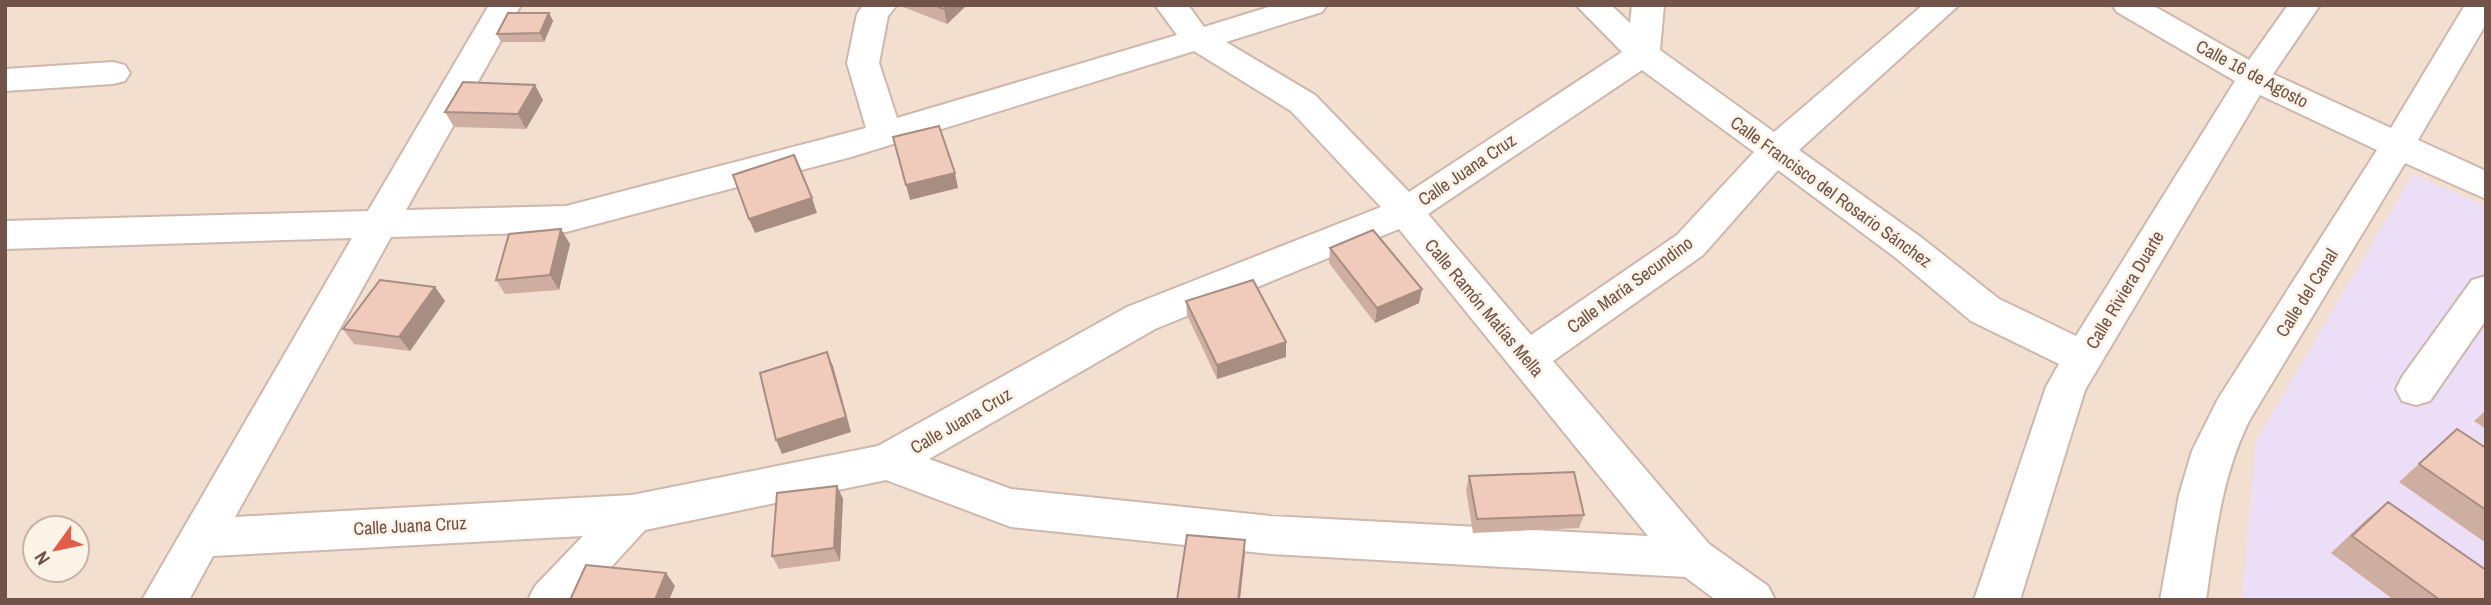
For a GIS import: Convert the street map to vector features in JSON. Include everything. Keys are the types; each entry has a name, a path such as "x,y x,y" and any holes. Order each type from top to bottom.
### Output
{"street":[{"path":"165,600 505,5"},
{"path":"881,5 873,14 863,63 885,134"},
{"name":"Calle Ramón Matías Mella","path":"1171,5 1196,38 1303,103 1405,212 1693,558 1752,600"},
{"path":"5,235 566,219 885,134 1311,5"},
{"name":"Calle Francisco del Rosario Sánchez","path":"1592,5 1643,54 1909,248 1986,310 2084,358"},
{"path":"1643,54 1648,5"},
{"name":"Calle María Secundino","path":"1527,359 1690,245 1775,151 1943,5"},
{"name":"Calle 16 de Agosto","path":"2128,5 2263,82 2486,186"},
{"name":"Calle Riviera Duarte","path":"1997,600 2066,387 2263,82 2304,5"},
{"name":"Calle del Canal","path":"2183,600 2200,495 2213,451 2233,411 2389,141 2481,5"},
{"name":"Calle Juana Cruz","path":"200,538 632,514 887,462 1141,318 1405,212 1643,54"},
{"path":"5,80 113,72"},
{"path":"2416,389 2486,290"},
{"path":"887,462 1011,508 1271,535 1693,558"},
{"path":"551,600 632,514"}],"shaded area":[{"path":"5,5 2486,5 2486,600 5,600"},
{"path":"2413,174 2486,206 2486,600 2242,600 2256,441"}],"building":[{"path":"508,13 549,13 540,33 497,34"},
{"path":"463,82 535,85 518,114 445,112"},
{"path":"939,126 955,173 906,185 893,137"},
{"path":"794,155 812,198 749,219 733,175"},
{"path":"561,229 550,275 496,280 509,234"},
{"path":"1373,230 1422,289 1377,308 1330,248"},
{"path":"380,280 435,287 399,337 343,329"},
{"path":"1253,280 1286,342 1217,365 1186,301"},
{"path":"827,352 846,417 776,440 760,373"},
{"path":"2457,429 2486,448 2486,510 2419,464"},
{"path":"1574,472 1584,515 1477,519 1469,476"},
{"path":"837,486 834,548 772,556 777,493"},
{"path":"2388,502 2486,570 2486,600 2440,600 2352,536"},
{"path":"1187,535 1245,540 1238,600 1177,600"},
{"path":"586,565 666,573 655,600 570,600"}]}
